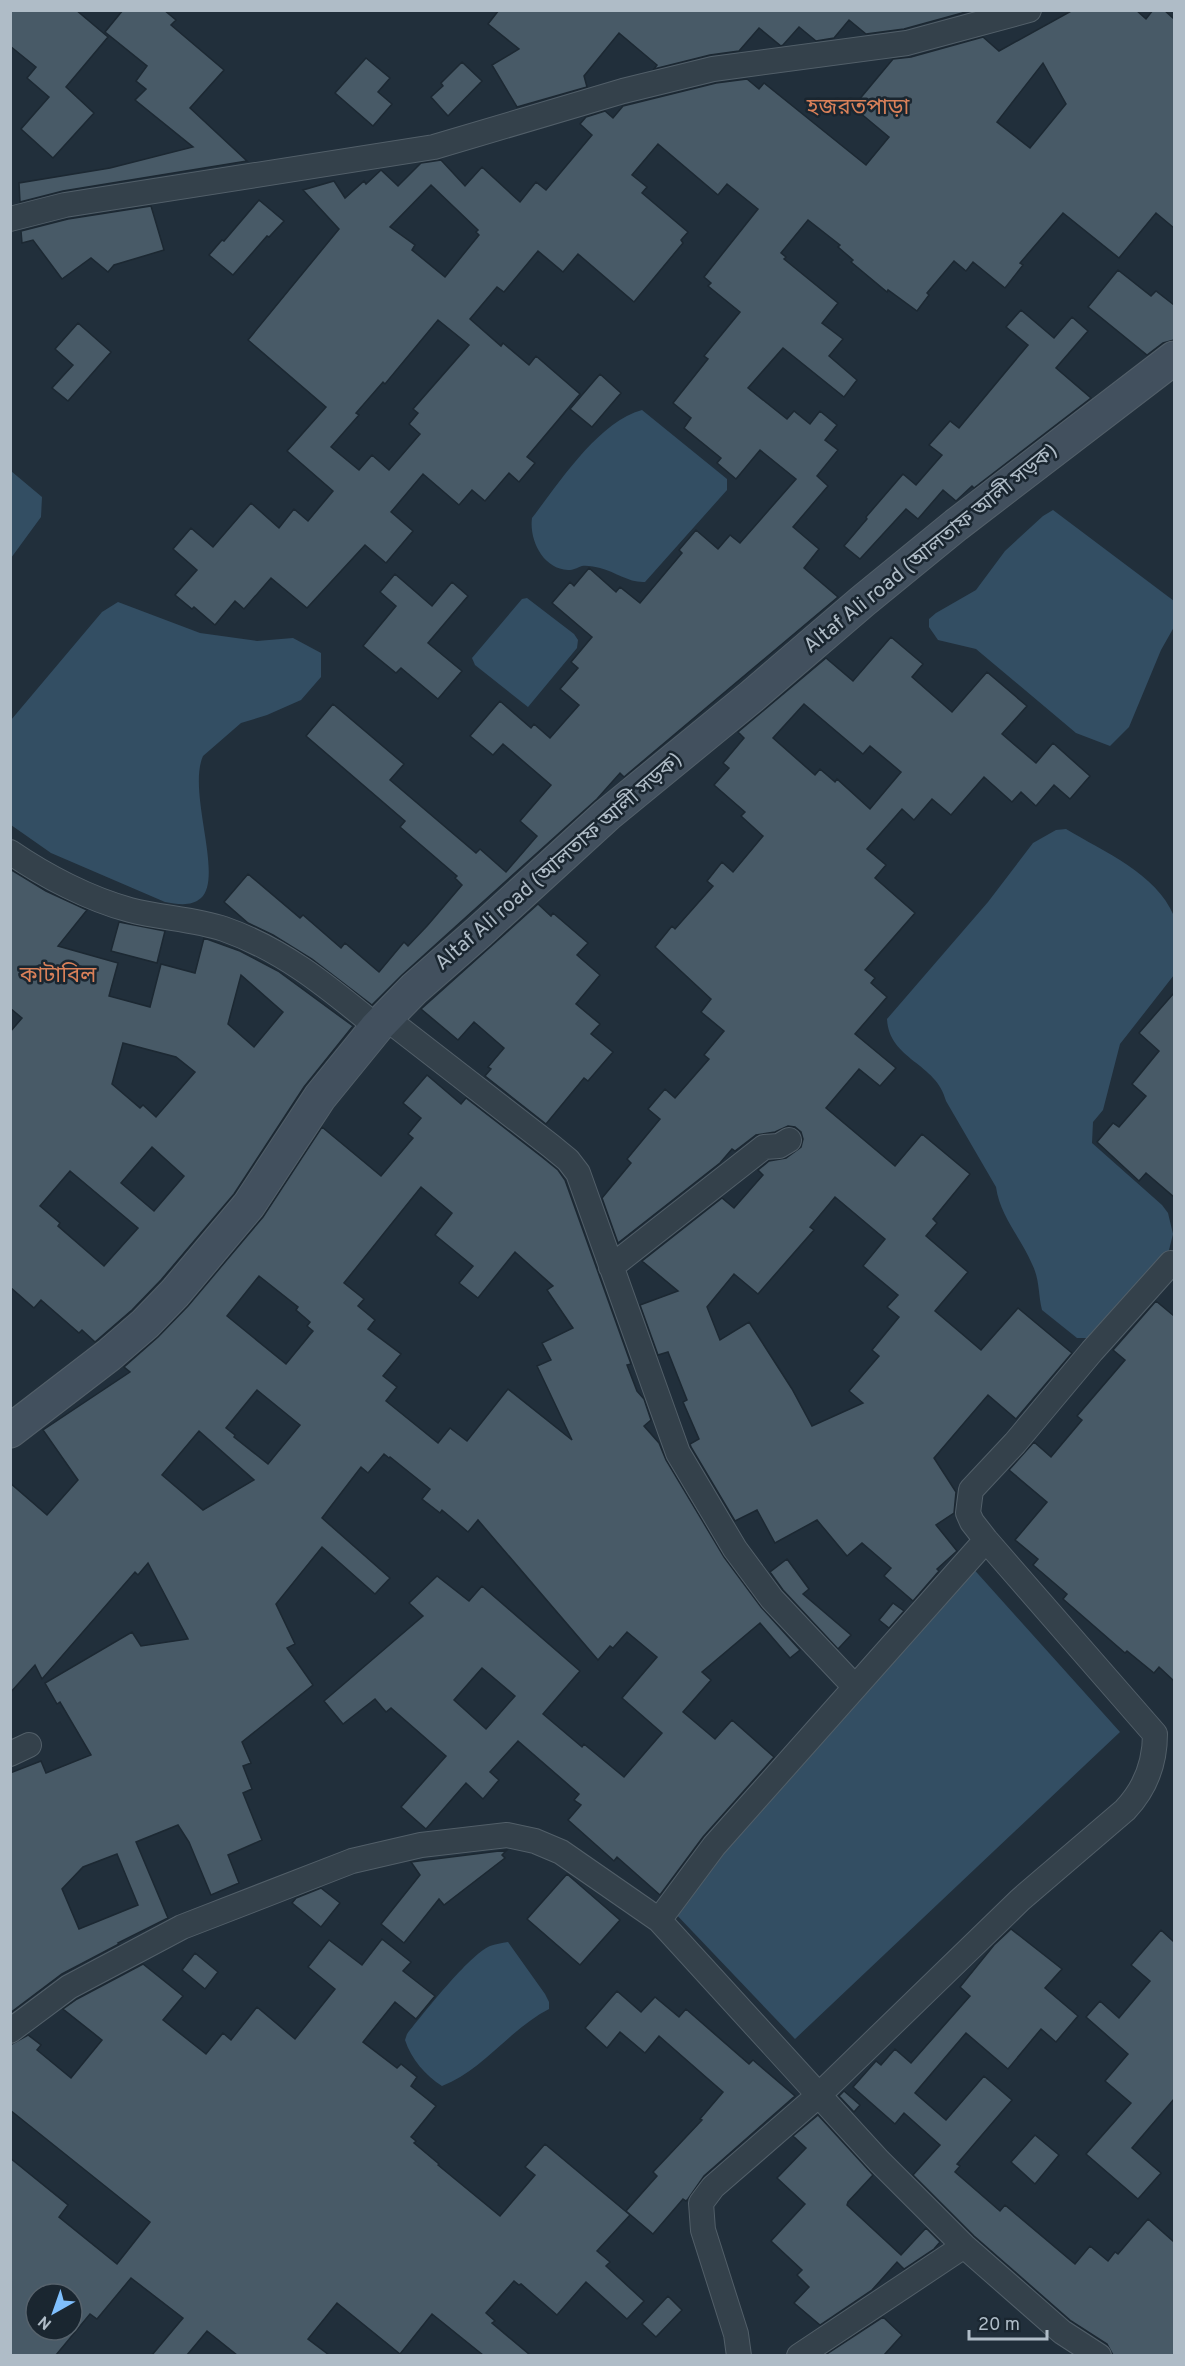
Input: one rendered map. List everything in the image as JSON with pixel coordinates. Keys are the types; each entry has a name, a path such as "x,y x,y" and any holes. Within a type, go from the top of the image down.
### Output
{"main road":[{"name":"Altaf Ali road (আলতাফ আলী সড়ক)","path":"10,1431 136,1332 175,1293 249,1205 320,1097 382,1023 414,989 624,800 752,697 863,601 956,525 1174,357"}],"street":[{"path":"10,219 65,205 434,147 623,91 713,69 907,43 1029,10"},
{"path":"10,852 100,900 129,910 222,928 267,946 382,1023 568,1160 578,1173 678,1453 735,1549 772,1599 855,1687"},
{"path":"611,1267 764,1147 779,1146 789,1140"},
{"path":"739,2355 736,2334 703,2230 701,2203 713,2187 820,2094 1020,1900 1125,1810 1137,1796 1151,1767 1155,1750 1155,1734 987,1540 972,1522 968,1513 972,1490 1171,1263"},
{"path":"659,1920 714,1846 987,1540"},
{"path":"10,2031 69,1987 182,1927 352,1861 421,1845 507,1835 535,1841 561,1852 659,1920 879,2161 964,2246 1062,2332 1099,2355"},
{"path":"799,2355 964,2246"}],"water":[{"path":"642,410 727,479 727,490 645,582 633,581 593,567 582,566 568,570 551,565 535,544 532,518 595,440 610,427"},
{"path":"11,471 42,497 41,517 11,558"},
{"path":"1053,510 1174,601 1174,627 1161,650 1129,727 1110,746 1076,733 976,649 938,640 929,627 929,619 976,590 1005,551 1043,516"},
{"path":"527,598 574,634 578,640 577,648 528,707 475,665 472,658 522,599"},
{"path":"118,602 200,633 257,641 293,638 321,653 321,677 301,700 267,715 241,723 203,756 199,772 199,790 209,872 207,887 201,898 193,903 165,902 51,853 11,825 11,720 102,612"},
{"path":"1066,829 1112,855 1142,876 1166,901 1174,916 1174,975 1120,1044 1103,1110 1093,1122 1092,1143 1162,1205 1168,1213 1173,1234 1168,1254 1088,1338 1077,1338 1042,1310 1035,1270 1006,1217 996,1187 946,1101 941,1088 896,1044 890,1033 887,1019 988,902 1033,843 1056,830"},
{"path":"970,1565 1120,1732 795,2039 672,1910"},
{"path":"508,1942 545,1994 549,2002 549,2009 522,2027 471,2070 442,2086 430,2077 415,2060 405,2040 407,2034 470,1961 490,1946"}],"building":[{"path":"10,10 76,10 108,37 66,87 94,113 53,158 21,129 49,97 27,78 36,67 10,46"},
{"path":"123,10 164,10 176,20 171,25 224,70 190,108 247,161 63,191 20,202 19,183 110,168 193,147 135,100 146,89 136,81 147,66 105,32"},
{"path":"499,10 973,10 904,29 866,34 849,20 834,38 816,41 799,27 781,46 759,28 739,51 710,55 654,69 657,65 619,33 584,76 587,87 517,107 492,65 519,49 488,24"},
{"path":"1073,10 1136,10 1146,19 1153,10 1164,10 1174,19 1174,228 1156,213 1119,258 1063,213 1020,263 1023,265 1005,288 973,262 966,271 954,261 927,293 929,295 917,311 888,290 887,292 851,262 853,260 838,247 840,245 808,220 781,253 786,257 784,259 838,303 822,323 843,339 829,356 857,380 844,397 783,348 748,388 787,419 794,411 810,424 820,411 837,425 825,440 838,450 817,476 828,486 793,527 819,549 804,568 838,597 624,777 620,773 597,799 402,975 372,1005 312,959 248,923 224,902 248,874 300,918 303,915 341,948 345,943 379,972 404,942 408,946 462,885 455,878 457,876 400,827 405,821 306,736 333,704 404,764 390,780 476,853 480,849 506,872 537,836 520,821 551,785 503,744 493,755 470,736 500,701 531,728 534,724 550,738 579,705 560,689 578,668 571,662 592,637 552,603 570,582 574,586 589,568 616,592 620,587 640,603 682,553 679,550 696,530 718,549 730,535 740,543 796,479 760,450 736,479 717,463 721,458 684,428 691,418 673,403 708,359 704,356 740,312 708,286 711,283 704,277 758,209 727,184 718,195 658,144 632,175 647,187 642,193 688,232 681,240 683,243 634,302 578,254 563,272 538,251 504,292 497,287 470,319 501,346 503,343 529,365 536,356 580,394 527,457 535,463 519,482 509,473 485,501 472,490 459,505 423,474 391,512 413,531 386,563 365,545 307,608 271,578 244,609 235,601 215,625 175,595 197,570 173,549 191,528 213,547 251,503 279,528 294,509 308,521 333,491 287,451 326,407 248,340 339,229 303,190 334,181 345,198 364,181 366,184 381,170 398,186 421,163 441,160 465,186 482,167 520,202 536,182 546,190 592,135 580,124 586,117 605,111 613,118 623,106 716,83 747,79 759,89 764,83 866,165 889,137 853,107 893,59 911,57 983,37 999,51","holes":["1043,63 1066,104 1030,148 997,122","431,185 478,230 476,232 479,235 445,277 412,250 415,245 390,227","438,320 469,345 413,409 418,413 409,424 420,434 389,470 372,455 359,470 331,447 359,415 356,413 383,382 385,384"]},
{"path":"366,58 390,78 378,92 392,104 373,126 335,93"},
{"path":"462,62 482,81 448,116 431,97"},
{"path":"259,200 284,221 269,237 267,236 233,275 209,255"},
{"path":"151,206 164,250 114,265 108,272 91,258 62,279 33,240 22,243 21,231 68,219"},
{"path":"1118,270 1151,296 1156,291 1174,305 1174,340 1163,343 1147,355 1088,307"},
{"path":"1021,310 1054,338 1072,317 1088,331 1056,368 1091,398 974,488 972,486 956,501 943,490 918,519 906,509 860,559 844,546 867,519 866,517 903,474 916,485 942,455 929,445 950,421 959,428 1028,345 1006,327"},
{"path":"78,323 111,352 68,401 52,388 73,365 55,349"},
{"path":"600,374 621,393 592,427 570,409"},
{"path":"395,574 432,606 452,582 468,596 428,643 462,671 438,699 401,668 396,673 363,646 396,606 380,592"},
{"path":"891,637 923,664 912,677 952,712 987,672 1027,706 1002,734 1036,763 1053,743 1090,776 1070,799 1054,785 1036,806 1021,792 1012,802 984,777 951,815 932,799 914,820 902,809 867,849 886,865 875,878 915,913 865,970 875,978 871,983 887,997 855,1034 896,1068 880,1086 859,1069 826,1108 895,1166 922,1134 970,1174 933,1219 937,1223 926,1236 968,1272 935,1311 981,1350 1018,1308 1072,1353 1016,1419 988,1395 934,1458 956,1492 954,1513 936,1525 957,1551 937,1569 939,1571 913,1601 884,1576 891,1568 862,1543 847,1556 817,1520 775,1543 757,1510 735,1521 691,1447 690,1444 699,1439 683,1402 687,1400 668,1352 658,1355 640,1305 678,1291 642,1261 722,1198 734,1208 763,1175 758,1170 769,1161 786,1158 801,1147 803,1139 801,1132 795,1127 788,1126 775,1132 756,1135 735,1151 732,1149 720,1163 618,1243 602,1198 631,1163 627,1159 660,1119 648,1109 665,1089 675,1098 709,1059 704,1055 724,1031 701,1012 711,999 655,947 672,926 675,929 713,886 707,881 722,862 733,872 763,836 741,816 745,812 714,785 729,768 723,763 744,738 738,732 826,658 853,681","holes":["804,704 863,754 870,746 901,772 870,809 837,779 835,782 820,769 815,775 773,738","835,1197 885,1239 863,1266 898,1295 887,1307 899,1317 872,1350 879,1356 849,1391 863,1403 812,1426 792,1389 749,1322 720,1340 707,1307 734,1274 758,1294 814,1230 810,1227"]},
{"path":"10,869 46,891 87,910 58,946 118,963 109,996 150,1007 161,964 195,973 204,938 240,951 278,971 353,1026 304,1087 234,1194 161,1280 132,1310 95,1342 82,1330 79,1333 41,1300 34,1308 10,1287 10,1032 22,1018 10,1008","holes":["241,975 283,1012 254,1047 228,1024","123,1043 176,1057 195,1072 156,1117 143,1105 140,1108 112,1084","152,1147 184,1176 154,1211 121,1183","70,1171 138,1228 104,1266 58,1226 60,1223 40,1206"]},
{"path":"538,904 551,916 553,913 588,943 577,955 600,975 576,1004 600,1024 591,1034 613,1052 588,1081 584,1078 546,1124 485,1076 491,1069 488,1067 504,1048 474,1022 458,1040 421,1009"},
{"path":"119,922 165,931 157,963 111,951"},
{"path":"1174,993 1174,1197 1146,1173 1139,1181 1097,1142 1113,1123 1119,1127 1146,1096 1132,1084 1159,1051 1139,1033"},
{"path":"427,1075 461,1104 466,1098 558,1170 565,1180 631,1364 627,1365 637,1391 644,1399 651,1420 644,1426 659,1443 666,1460 724,1557 761,1607 800,1650 790,1658 760,1623 702,1672 711,1680 683,1712 715,1739 732,1720 774,1757 703,1837 660,1895 617,1857 614,1861 568,1820 581,1805 574,1800 579,1794 518,1741 490,1772 499,1780 483,1799 466,1783 426,1829 401,1807 446,1756 391,1708 386,1712 375,1699 343,1724 324,1701 423,1616 409,1603 437,1576 469,1601 482,1586 580,1671 543,1714 582,1747 584,1744 624,1777 662,1733 622,1698 657,1657 627,1632 598,1660 478,1520 468,1532 442,1510 440,1513 422,1499 430,1489 384,1454 368,1473 361,1467 322,1518 390,1578 375,1594 322,1547 276,1604 295,1644 287,1648 313,1685 242,1742 251,1763 243,1766 252,1789 243,1793 262,1840 228,1855 239,1883 211,1895 189,1842 178,1825 136,1842 168,1918 62,1974 10,2013 10,1773 41,1761 46,1773 91,1755 60,1702 57,1704 45,1683 132,1632 141,1646 188,1639 148,1563 138,1575 135,1572 42,1679 35,1665 10,1693 10,1483 47,1515 78,1480 43,1430 130,1372 124,1367 188,1306 263,1217 322,1127 381,1176 413,1138 408,1134 421,1118 403,1103","holes":["421,1187 452,1213 435,1235 473,1266 459,1283 478,1298 515,1252 553,1286 547,1290 573,1328 542,1343 551,1360 537,1366 572,1440 508,1389 467,1441 450,1428 438,1443 386,1401 397,1387 383,1376 401,1354 368,1329 375,1320 358,1306 364,1299 344,1283","259,1276 298,1307 296,1310 310,1322 307,1326 313,1331 286,1364 227,1316","257,1390 300,1425 268,1464 234,1437 235,1435 226,1428","199,1431 254,1480 203,1510 162,1475","482,1668 515,1696 486,1729 454,1700","117,1854 138,1905 79,1929 62,1889 83,1867"]},
{"path":"1156,1301 1174,1316 1174,1681 1159,1667 1154,1673 1127,1651 1125,1653 1063,1599 1067,1594 1033,1565 1038,1559 1015,1540 1047,1502 1009,1470 1034,1442 1051,1457 1082,1420 1077,1416 1125,1360 1113,1350"},
{"path":"787,1559 809,1589 803,1594 851,1635 838,1649 783,1590 770,1572"},
{"path":"893,1603 904,1611 889,1628 879,1620"},
{"path":"507,1850 502,1855 505,1858 444,1905 439,1899 404,1943 381,1924 420,1875 411,1862"},
{"path":"567,1874 620,1920 580,1965 527,1919"},
{"path":"321,1888 340,1903 321,1927 292,1903 296,1898"},
{"path":"1011,1929 1062,1969 1045,1988 1078,2016 1056,2042 1041,2029 1008,2069 966,2033 915,2093 946,2120 984,2076 1012,2100 957,2164 960,2166 955,2172 1000,2211 1005,2205 1075,2264 1090,2246 1108,2261 1115,2252 1118,2254 1148,2219 1174,2242 1174,2355 1113,2355 1107,2344 1071,2321 974,2236 913,2175 940,2145 904,2113 895,2124 853,2087 876,2061 881,2065 895,2049 911,2063 970,1996 960,1987 994,1945"},
{"path":"1161,1930 1174,1942 1174,2099 1132,2148 1161,2173 1138,2199 1086,2154 1131,2103 1105,2081 1128,2054 1086,2017 1100,2001 1119,2018 1150,1981 1131,1965"},
{"path":"382,1939 411,1962 403,1971 435,1996 416,2019 395,2002 363,2042 397,2068 401,2064 417,2077 411,2086 436,2106 411,2137 416,2141 414,2143 500,2216 535,2175 525,2167 545,2144 630,2215 597,2251 610,2262 606,2266 644,2301 627,2319 586,2282 557,2315 521,2284 514,2281 486,2313 495,2321 492,2323 530,2355 483,2355 432,2314 400,2354 337,2303 308,2339 329,2355 237,2355 207,2331 187,2355 152,2355 183,2318 131,2278 97,2319 90,2314 84,2321 84,2282 24,2282 24,2342 67,2342 56,2355 10,2355 10,2158 68,2205 59,2217 117,2264 150,2222 10,2110 10,2045 28,2035 41,2045 37,2050 71,2078 102,2040 63,2009 77,1999 143,1964 183,1996 163,2020 206,2054 223,2033 231,2040 257,2007 295,2039 335,1989 308,1967 329,1940 362,1965"},
{"path":"195,1953 218,1972 205,1989 182,1970"},
{"path":"617,1991 641,2012 655,1997 679,2017 686,2009 749,2064 753,2060 795,2096 704,2176 688,2199 686,2201 683,2199 653,2234 626,2211 657,2176 653,2172 702,2120 700,2119 723,2092 659,2036 645,2053 620,2032 607,2048 585,2028"},
{"path":"844,2091 860,2105 854,2112 839,2096"},
{"path":"818,2115 873,2175 847,2205 901,2255 926,2228 940,2242 934,2249 904,2269 897,2262 872,2290 820,2325 794,2303 809,2287 797,2275 802,2270 771,2241 805,2204 777,2178 806,2148 793,2136"},
{"path":"1035,2135 1059,2155 1035,2184 1011,2162"},
{"path":"668,2296 682,2310 656,2337 642,2324"},
{"path":"883,2317 902,2335 884,2355 825,2355"}],"district":[{"name":"হজরতপাড়া","path":"858,108"},
{"name":"কাটাবিল","path":"58,976"}]}
